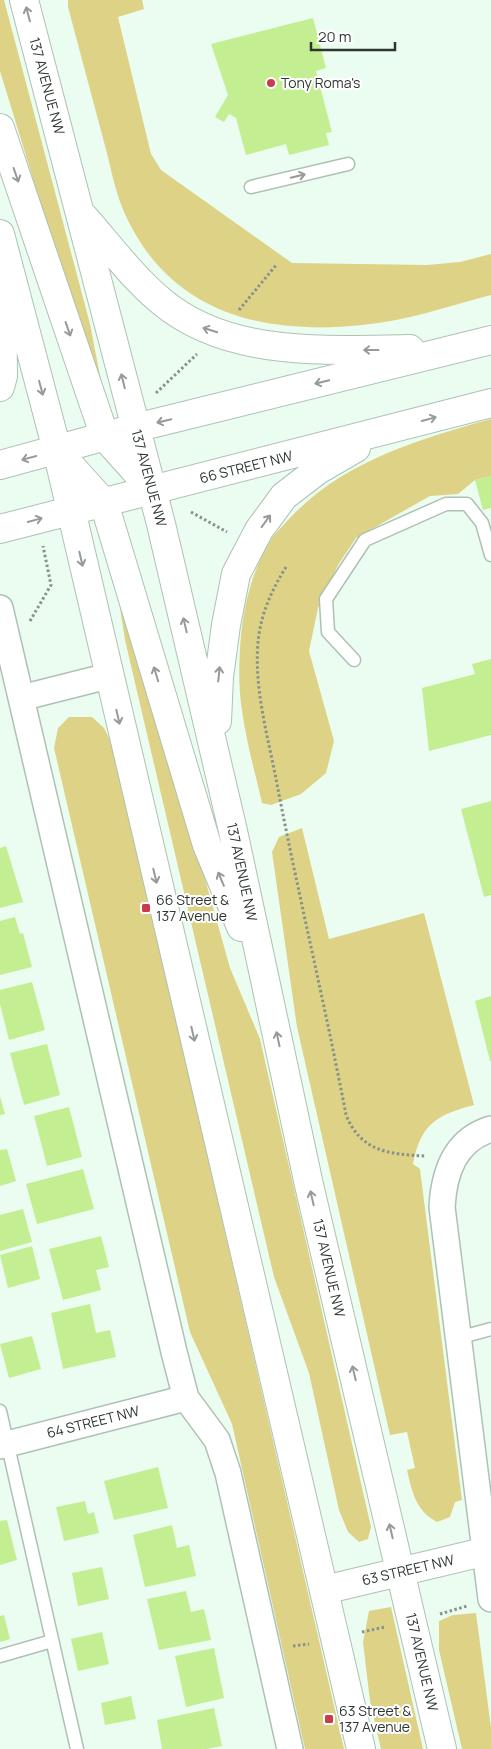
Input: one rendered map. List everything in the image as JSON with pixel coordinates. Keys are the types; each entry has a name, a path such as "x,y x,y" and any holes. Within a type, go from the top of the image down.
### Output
{"main road":[{"name":"137 AVENUE NW","path":"24,0 135,428 153,490 216,758 309,1184 442,1749"},
{"path":"0,128 105,437 153,490"},
{"path":"80,213 161,301 205,329 259,343 320,350 454,349"},
{"path":"0,387 3,376 1,237"},
{"path":"1,237 57,450 108,676 360,1749"},
{"path":"0,465 135,428 491,340"},
{"name":"66 STREET NW","path":"0,530 491,403"},
{"path":"216,758 219,677 226,625 236,574 259,530 284,496 318,470 382,432"},
{"path":"57,450 104,503 207,845 267,988"},
{"name":"63 STREET NW","path":"324,1590 488,1551"}],"street":[{"path":"0,608 5,639 21,698 186,1398 218,1440 228,1473 290,1749"},
{"path":"21,698 108,676"},
{"path":"481,1602 488,1551 458,1338 442,1207 443,1190 453,1157 464,1142 491,1129"},
{"name":"64 STREET NW","path":"4,1445 186,1398"}],"lane":[{"path":"251,187 348,164"},
{"path":"354,660 328,632 326,599 364,540 446,504 467,504 482,522 491,555"},
{"path":"458,1338 491,1329"},
{"path":"0,1411 4,1445 77,1749"},
{"path":"0,1656 52,1642"}],"path":[{"path":"237,312 277,264"},
{"path":"158,402 156,393 203,349"},
{"path":"191,512 230,534"},
{"path":"5,639 51,585 46,563"},
{"path":"286,567 271,591 259,634 258,660 261,698 291,858 346,1115 357,1136 377,1149 409,1154 453,1157"},
{"path":"268,1649 318,1643 481,1602"}],"shaded area":[{"path":"0,0 4,0 90,324 103,391 98,391 0,71"},
{"path":"68,0 142,0 144,9 118,17 151,154 161,170 292,263 427,265 460,262 491,254 491,295 395,320 362,325 324,327 287,326 252,320 219,309 190,293 163,271 140,242 122,207 68,7"},
{"path":"491,419 491,476 475,480 458,494 430,496 356,538 338,565 318,608 309,651 334,741 326,773 301,794 271,805 262,803 244,722 239,663 245,609 255,573 265,549 276,533 311,498 357,467 409,444"},
{"path":"111,551 141,650 230,968 260,1039 371,1527 368,1539 359,1542 348,1532 339,1510 309,1373 274,1277 125,640"},
{"path":"69,717 92,717 104,728 113,746 344,1749 305,1749 232,1424 190,1332 54,748 58,728"},
{"path":"302,828 329,939 424,913 474,1105 450,1113 433,1123 421,1139 413,1164 420,1169 462,1500 455,1502 450,1517 437,1522 424,1512 413,1493 407,1470 415,1468 407,1432 390,1435 297,1027 272,852 279,837"},
{"path":"391,1607 423,1749 381,1749 370,1701 363,1642 369,1611"},
{"path":"476,1613 491,1728 491,1749 462,1749 439,1650 439,1621 453,1615"}],"building":[{"name":"Tony Roma's","path":"313,18 326,68 316,71 332,132 326,133 329,145 289,155 286,144 246,155 236,118 229,114 224,122 215,117 228,95 211,44"},
{"path":"491,476 491,508 483,510 475,480"},
{"path":"491,659 491,735 429,751 422,688 475,674 472,664"},
{"path":"491,801 491,895 484,897 461,809"},
{"path":"6,846 23,902 0,908 0,848"},
{"path":"15,917 20,934 23,933 32,967 0,975 0,921"},
{"path":"32,982 45,1030 9,1040 0,1004 0,990"},
{"path":"491,996 491,1061 490,1061 475,1001"},
{"path":"47,1044 60,1095 24,1105 10,1053"},
{"path":"0,1096 5,1114 0,1115"},
{"path":"69,1107 82,1157 47,1166 34,1116"},
{"path":"7,1149 16,1181 0,1186 0,1150"},
{"path":"83,1169 94,1209 37,1224 26,1184"},
{"path":"23,1209 32,1242 0,1251 0,1215"},
{"path":"101,1236 109,1267 96,1270 101,1290 63,1300 49,1249"},
{"path":"32,1246 40,1279 8,1288 0,1255"},
{"path":"90,1304 96,1333 110,1330 116,1357 63,1369 51,1313"},
{"path":"32,1336 41,1369 9,1378 0,1344"},
{"path":"158,1467 168,1508 114,1520 104,1481"},
{"path":"85,1501 88,1514 94,1512 99,1533 64,1541 56,1507"},
{"path":"7,1520 17,1560 0,1565 0,1521"},
{"path":"172,1525 177,1548 189,1545 196,1576 145,1587 133,1535"},
{"path":"102,1567 109,1599 78,1606 72,1573"},
{"path":"186,1591 191,1612 204,1609 211,1640 159,1650 147,1599"},
{"path":"4,1615 10,1639 0,1642 0,1616"},
{"path":"102,1632 109,1664 78,1671 71,1639"},
{"path":"214,1648 224,1698 186,1707 175,1656"},
{"path":"131,1696 136,1719 105,1725 101,1703"},
{"path":"214,1708 222,1746 206,1749 162,1749 157,1720"}],"place":[{"name":"Tony Roma's","path":"271,83"},
{"name":"66 Street & 137 Avenue","path":"146,908"},
{"name":"63 Street & 137 Avenue","path":"329,1719"}]}
